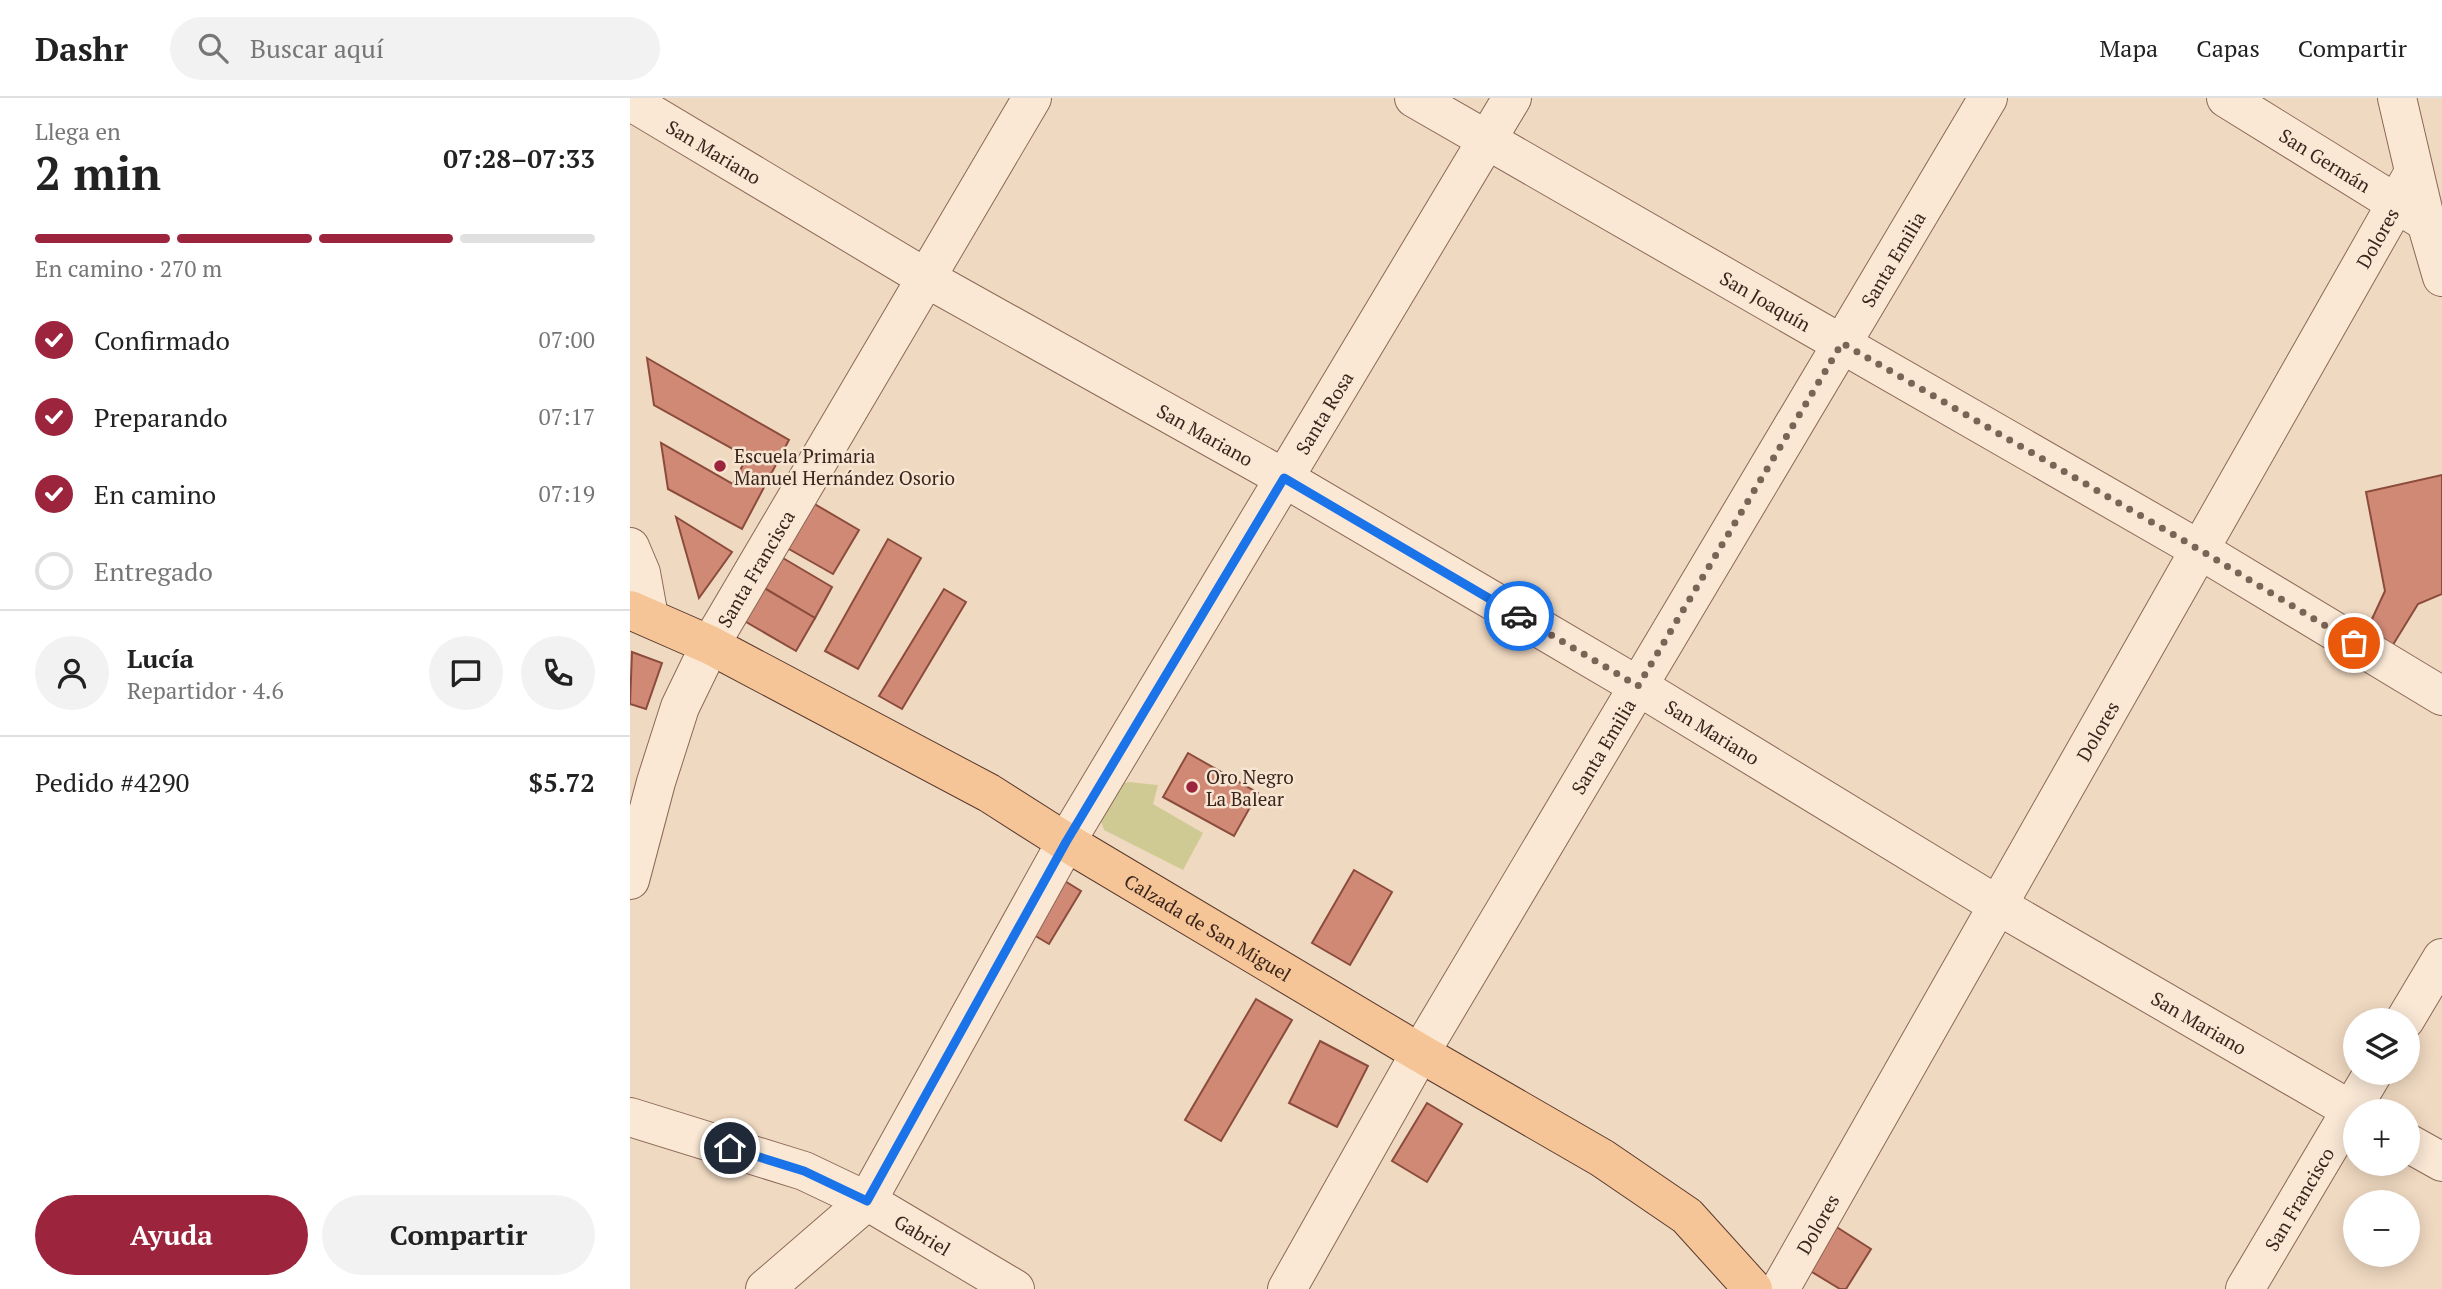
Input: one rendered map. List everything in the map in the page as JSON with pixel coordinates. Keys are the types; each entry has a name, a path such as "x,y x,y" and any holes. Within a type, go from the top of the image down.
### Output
{"main road":[{"name":"Calzada de San Miguel","path":"639,614 710,645 989,793 1066,842 1420,1053 1602,1158 1687,1216 1753,1289"}],"street":[{"name":"Santa Francisca","path":"630,880 656,782 680,707 710,645 1032,98"},
{"name":"San Joaquín","path":"1415,98 2200,550 2442,696"},
{"name":"Santa Rosa","path":"867,1201 1066,842 1512,98"},
{"name":"Santa Emilia","path":"1287,1289 1420,1053 1988,98"},
{"name":"San Germán","path":"2226,98 2412,199"},
{"path":"2397,98 2412,199 2442,277"},
{"name":"San Mariano","path":"630,102 926,278 1284,478 1638,686 1999,906 2343,1106"},
{"name":"Dolores","path":"1780,1289 2200,550 2412,199"},
{"path":"630,520 636,560 639,614"},
{"path":"2412,1008 2442,958"},
{"name":"Gabriel","path":"630,1117 804,1171 867,1201 1015,1289"},
{"name":"San Francisco","path":"2245,1289 2343,1128"},
{"path":"2420,1150 2442,1162"},
{"path":"765,1289 867,1201"}],"shaded area":[{"path":"1128,782 1158,785 1153,804 1203,833 1183,870 1104,830 1099,815 1109,789"}],"building":[{"name":"Escuela Primaria Manuel Hernández Osorio","path":"647,358 789,440 742,529 668,489 661,443 733,484 747,457 654,405"},
{"path":"2442,475 2442,594 2418,604 2391,648 2365,634 2385,591 2366,492"},
{"path":"806,499 859,530 833,574 780,544"},
{"path":"676,517 732,552 699,598"},
{"path":"888,539 921,558 858,669 825,651"},
{"path":"771,551 832,587 815,618 754,582"},
{"path":"754,582 815,618 796,651 734,615"},
{"path":"944,589 966,602 902,709 879,696"},
{"path":"632,652 662,663 646,709 630,704"},
{"path":"1188,753 1258,793 1234,836 1163,797"},
{"path":"1354,870 1392,892 1350,965 1312,943"},
{"path":"1060,878 1081,891 1049,944 1027,931"},
{"path":"1256,999 1292,1020 1221,1141 1185,1120"},
{"path":"1320,1041 1368,1066 1337,1127 1289,1103"},
{"path":"1427,1103 1462,1124 1427,1182 1392,1161"},
{"path":"1835,1226 1871,1249 1846,1289 1840,1289 1807,1269"}],"way so far":[{"path":"1519,616 1638,686 1842,343 2200,550 2354,643"}],"place":[{"name":"Escuela Primaria Manuel Hernández Osorio","path":"720,466"},
{"name":"Oro Negro La Balear","path":"1192,787"}],"route":[{"path":"730,1148 804,1171 867,1201 1066,842 1284,478 1519,616"}]}
